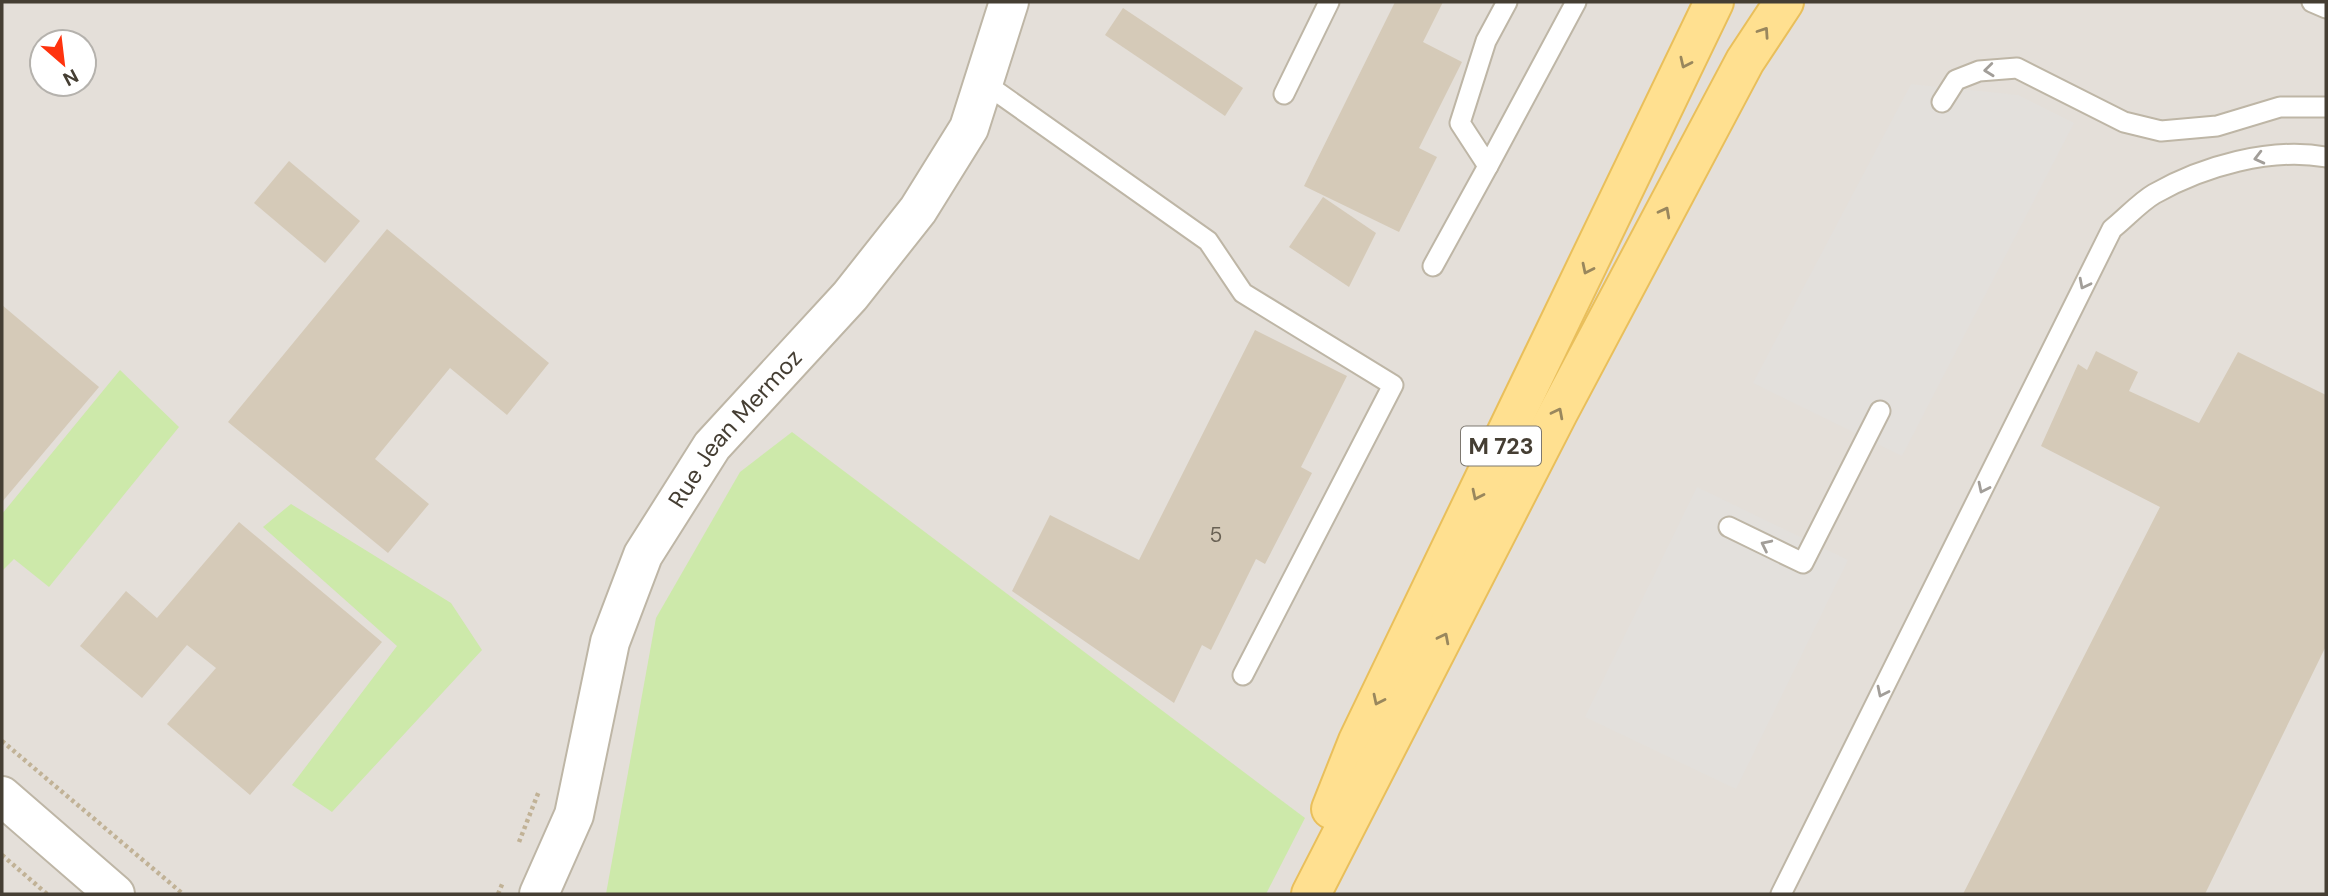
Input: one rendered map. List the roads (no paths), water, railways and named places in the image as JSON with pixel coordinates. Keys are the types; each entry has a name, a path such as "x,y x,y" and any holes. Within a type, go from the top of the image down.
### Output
{"main road":[{"name":"M 723","path":"1296,894 1358,741 1714,2"},
{"name":"M 723","path":"1311,894 1564,401 1745,61 1784,2"}],"street":[{"name":"Rue Jean Mermoz","path":"539,894 574,815 610,642 643,555 712,446 850,296 918,210 969,128 1009,2"},
{"path":"2,796 116,894"}],"lane":[{"path":"1284,94 1329,2"},
{"path":"1488,166 1460,123 1486,41 1507,2"},
{"path":"1433,266 1576,2"},
{"path":"2312,2 2326,8"},
{"path":"1942,102 1956,80 1979,71 2017,68 2124,122 2161,131 2217,126 2280,107 2326,107"},
{"path":"983,82 1208,241 1243,293 1393,384 1243,675"},
{"path":"1781,894 2112,229 2153,195 2206,172 2267,155 2302,152 2326,157"},
{"path":"1729,527 1803,563 1880,411"}]}
